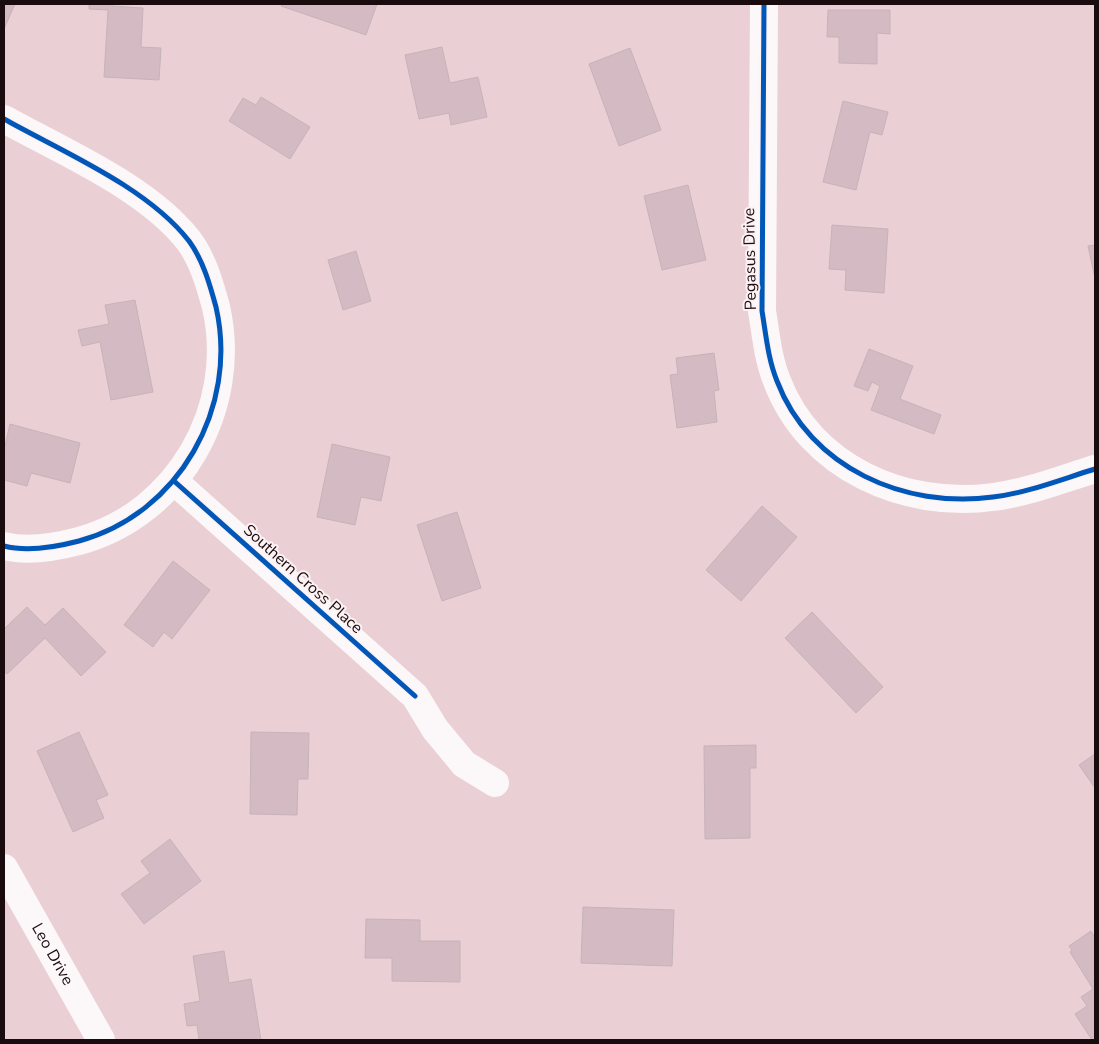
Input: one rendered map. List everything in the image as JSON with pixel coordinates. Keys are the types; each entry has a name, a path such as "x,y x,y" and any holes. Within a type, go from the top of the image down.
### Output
{"street":[{"name":"Pegasus Drive","path":"764,4 762,311 768,357 777,383 793,412 813,440 838,461 862,476 894,489 929,497 966,500 995,497 1095,469"},
{"path":"4,119 139,194 166,215 190,242 205,270 221,329 222,361 208,425 193,454 174,481 149,506 96,536 65,544 36,548 4,546"},
{"name":"Southern Cross Place","path":"174,481 415,696 435,729 464,764 495,783"},
{"name":"Leo Drive","path":"4,868 101,1040"}],"building":[{"path":"4,4 15,4 4,29"},
{"path":"89,4 112,4 112,6 143,8 141,47 161,48 159,80 104,77 108,10 89,9"},
{"path":"282,4 377,4 366,35 281,6"},
{"path":"828,10 890,10 890,34 877,33 877,64 839,63 839,37 827,37"},
{"path":"442,47 450,83 478,77 487,117 451,125 449,113 419,119 405,55"},
{"path":"630,48 661,130 619,146 589,64"},
{"path":"261,97 310,127 290,159 229,121 243,98 256,105"},
{"path":"843,101 888,112 882,135 870,132 856,190 823,182"},
{"path":"688,185 706,260 662,270 644,196"},
{"path":"832,225 888,229 884,293 845,290 846,270 829,269"},
{"path":"1095,245 1095,278 1088,246"},
{"path":"356,251 371,301 343,310 328,260"},
{"path":"135,300 153,392 111,400 100,342 82,346 78,330 109,324 105,305"},
{"path":"869,349 913,366 900,399 941,415 934,434 871,410 880,386 872,382 868,391 854,386"},
{"path":"714,353 719,390 714,391 717,422 677,428 670,375 678,374 676,358"},
{"path":"10,424 80,443 70,483 31,473 27,486 4,480 4,450"},
{"path":"332,444 390,457 381,501 361,497 355,525 317,517"},
{"path":"762,506 797,537 741,601 706,570"},
{"path":"457,512 481,588 442,601 417,525"},
{"path":"173,561 210,590 172,639 164,632 153,647 124,625"},
{"path":"27,607 45,625 63,608 106,652 81,676 45,638 7,674 4,671 4,629"},
{"path":"812,612 883,687 856,713 785,638"},
{"path":"79,732 108,795 96,800 104,818 73,832 37,751"},
{"path":"251,732 309,733 308,779 298,779 297,815 250,814"},
{"path":"756,745 756,768 750,768 750,838 705,839 704,746"},
{"path":"1095,754 1095,788 1079,765"},
{"path":"170,839 201,881 144,924 121,894 150,873 141,861"},
{"path":"583,907 674,910 672,966 581,963"},
{"path":"366,919 420,920 420,941 460,941 460,982 392,981 392,958 365,958"},
{"path":"1091,931 1095,938 1095,1040 1092,1040 1075,1014 1087,1006 1081,997 1093,989 1070,952 1072,950 1069,946"},
{"path":"224,951 229,983 251,979 261,1040 199,1040 197,1025 187,1026 184,1004 200,1001 193,956"}],"cycle path":[{"path":"764,4 762,311 771,364 792,411 812,438 837,459 864,476 895,489 927,496 960,499 1006,495 1032,489 1095,469"},
{"path":"4,119 128,187 171,222 194,248 209,281 216,307 221,345 218,382 209,418 194,451 172,481 146,507 115,527 79,541 41,548 22,549 4,546"},
{"path":"174,481 415,696"}]}
